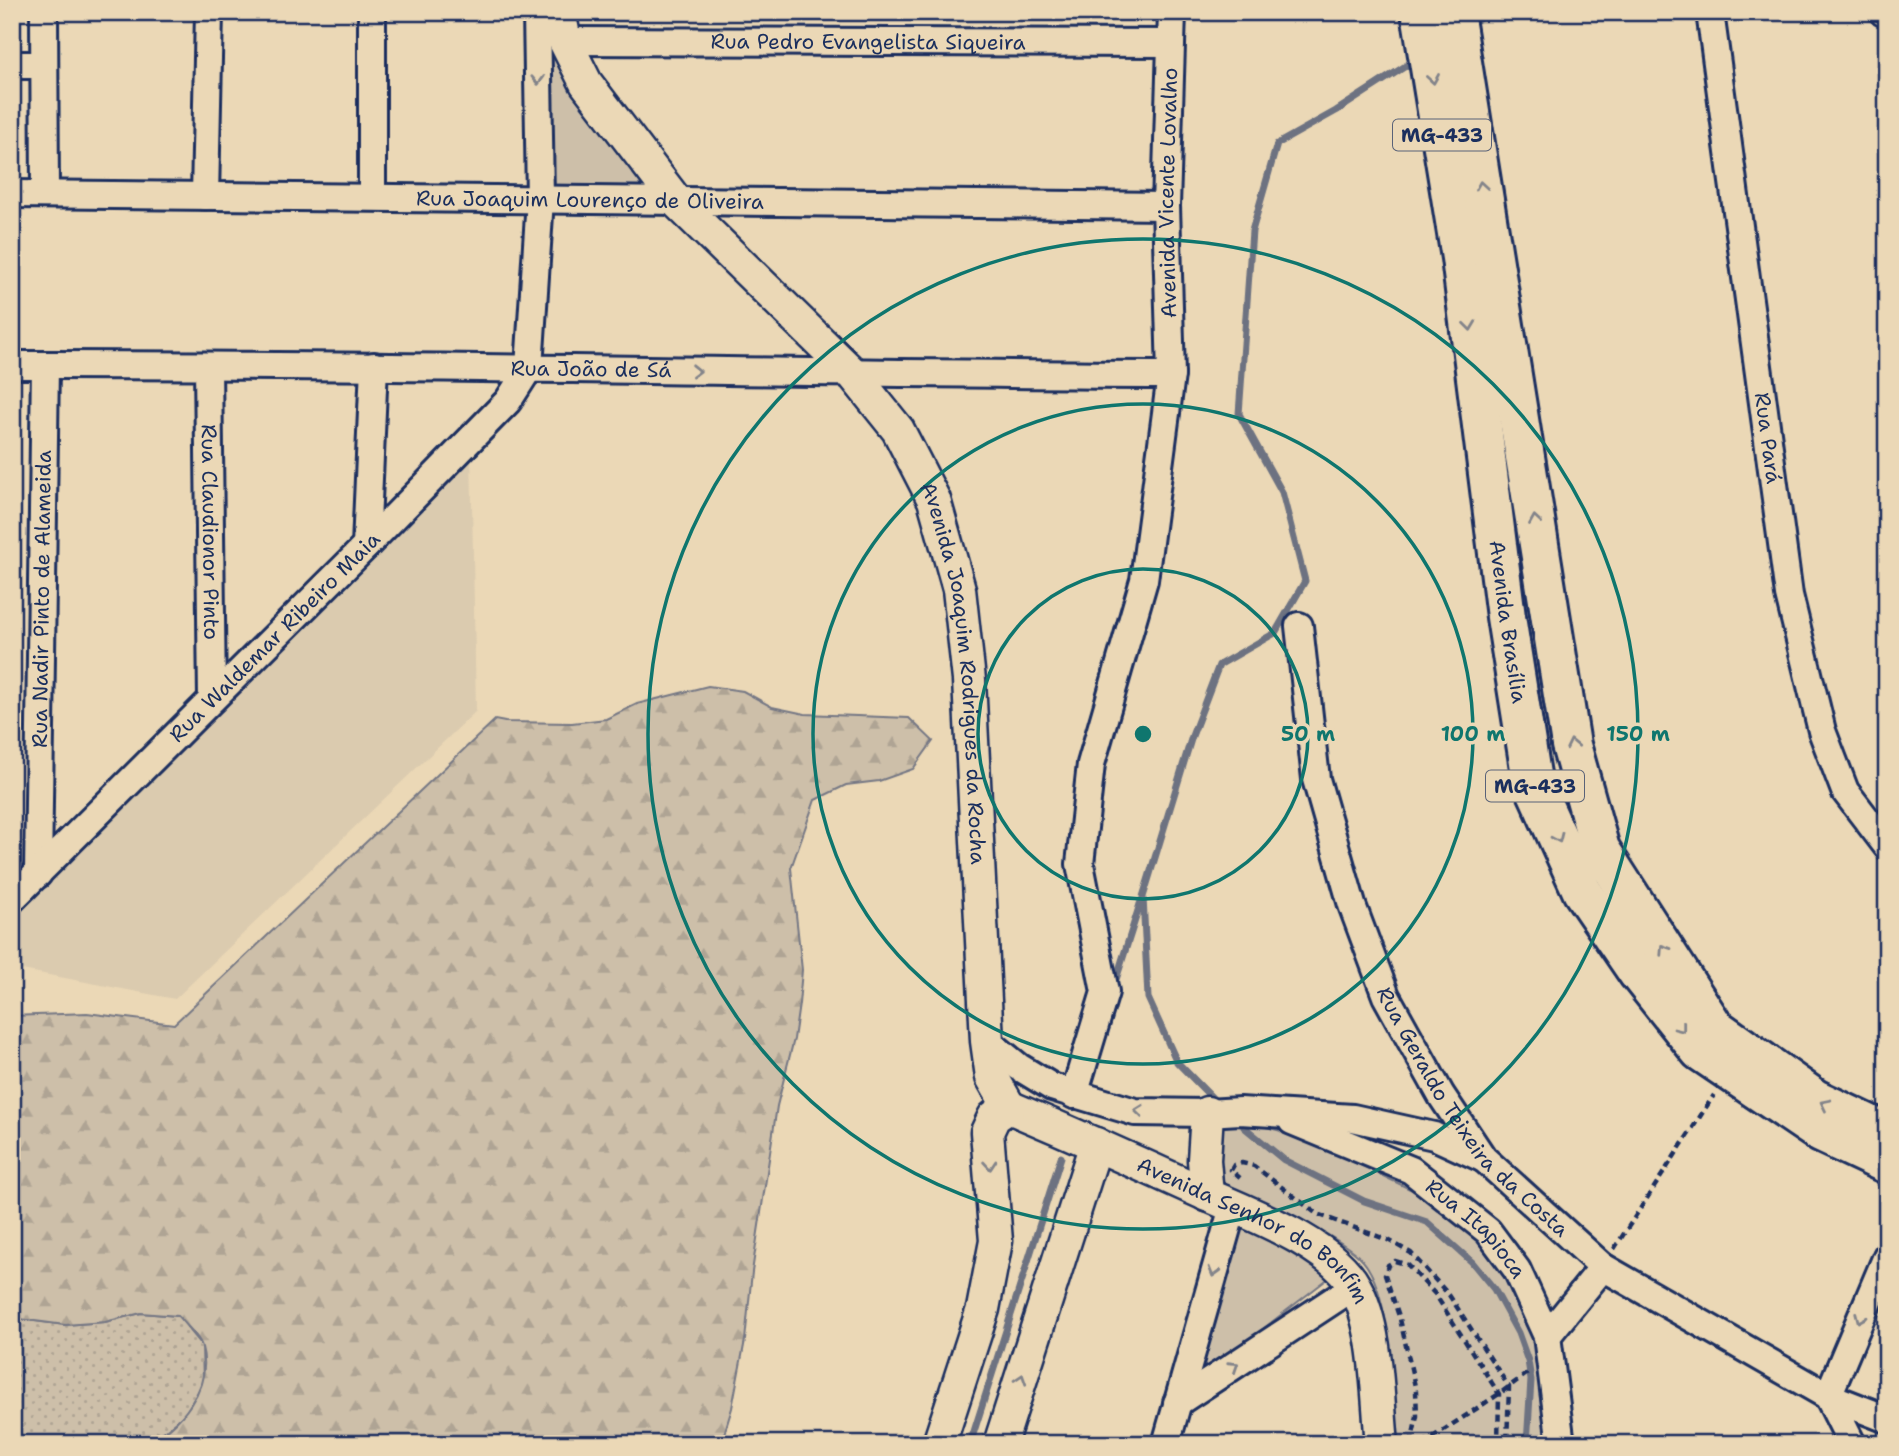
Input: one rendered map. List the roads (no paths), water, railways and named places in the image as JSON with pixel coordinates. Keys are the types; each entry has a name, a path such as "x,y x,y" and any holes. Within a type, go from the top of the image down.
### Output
{"main road":[{"name":"Avenida Brasília","path":"1421,12 1476,256 1571,745 1600,849 1714,1027 1815,1099 1887,1133"},
{"name":"Avenida Brasília","path":"1454,12 1506,617 1532,780 1582,891 1638,973 1700,1051 1821,1133 1887,1164"}],"street":[{"path":"44,12 45,194"},
{"path":"205,195 209,12"},
{"path":"372,12 372,197"},
{"path":"529,368 540,199 537,12"},
{"name":"Avenida Vicente Lovalho","path":"1063,1091 1105,992 1080,864 1091,764 1144,580 1171,375 1166,206 1172,12"},
{"name":"Rua Pará","path":"1710,12 1789,594 1822,731 1845,791 1887,846"},
{"name":"Rua Pedro Evangelista Siqueira","path":"562,27 1171,43"},
{"name":"Avenida Joaquim Rodrigues da Rocha","path":"562,27 586,83 677,201 853,374 898,430 934,500 959,589 969,680 986,1041 992,1077 1009,1107"},
{"path":"12,65 44,65"},
{"name":"Rua Joaquim Lourenço de Oliveira","path":"12,194 1166,206"},
{"name":"Rua João de Sá","path":"12,365 374,366 853,374 1171,375"},
{"name":"Rua Nadir Pinto de Alameida","path":"38,874 45,365"},
{"name":"Rua Claudionor Pinto","path":"208,366 212,699"},
{"path":"366,546 374,366"},
{"name":"Rua Waldemar Ribeiro Maia","path":"12,899 508,401 529,368"},
{"name":"Rua Geraldo Teixeira da Costa","path":"1299,626 1316,779 1352,905 1386,996 1441,1096 1483,1158 1602,1267 1828,1396 1887,1419"},
{"path":"986,1041 1019,1067 1063,1091 1135,1112 1240,1111 1353,1118 1434,1136 1483,1158"},
{"path":"939,1444 983,1309 996,1241 986,1132 994,1116 1009,1107 1063,1091"},
{"name":"Avenida Senhor do Bonfim","path":"1009,1107 1290,1233 1337,1264 1355,1286 1369,1323 1382,1444"},
{"path":"1166,1444 1220,1201 1204,1160 1207,1113"},
{"name":"Rua Itapioca","path":"1271,1113 1411,1170 1488,1231 1517,1270 1547,1336 1561,1444"},
{"path":"1000,1444 1096,1144"},
{"path":"1852,1444 1828,1396 1887,1256"},
{"path":"1547,1336 1602,1267"},
{"path":"1177,1403 1355,1286"}],"waterway":[{"path":"1469,25 1489,12"},
{"path":"1219,1105 1177,1062 1148,998 1143,897 1192,736 1219,665 1275,633 1305,581 1282,492 1239,414 1252,231 1277,144 1336,111 1418,58"},
{"path":"1113,989 1141,901"},
{"path":"1244,1127 1284,1160 1364,1201 1427,1222 1472,1262 1494,1289 1518,1333 1528,1361 1531,1380 1527,1444"},
{"path":"970,1444 1061,1157"}]}
